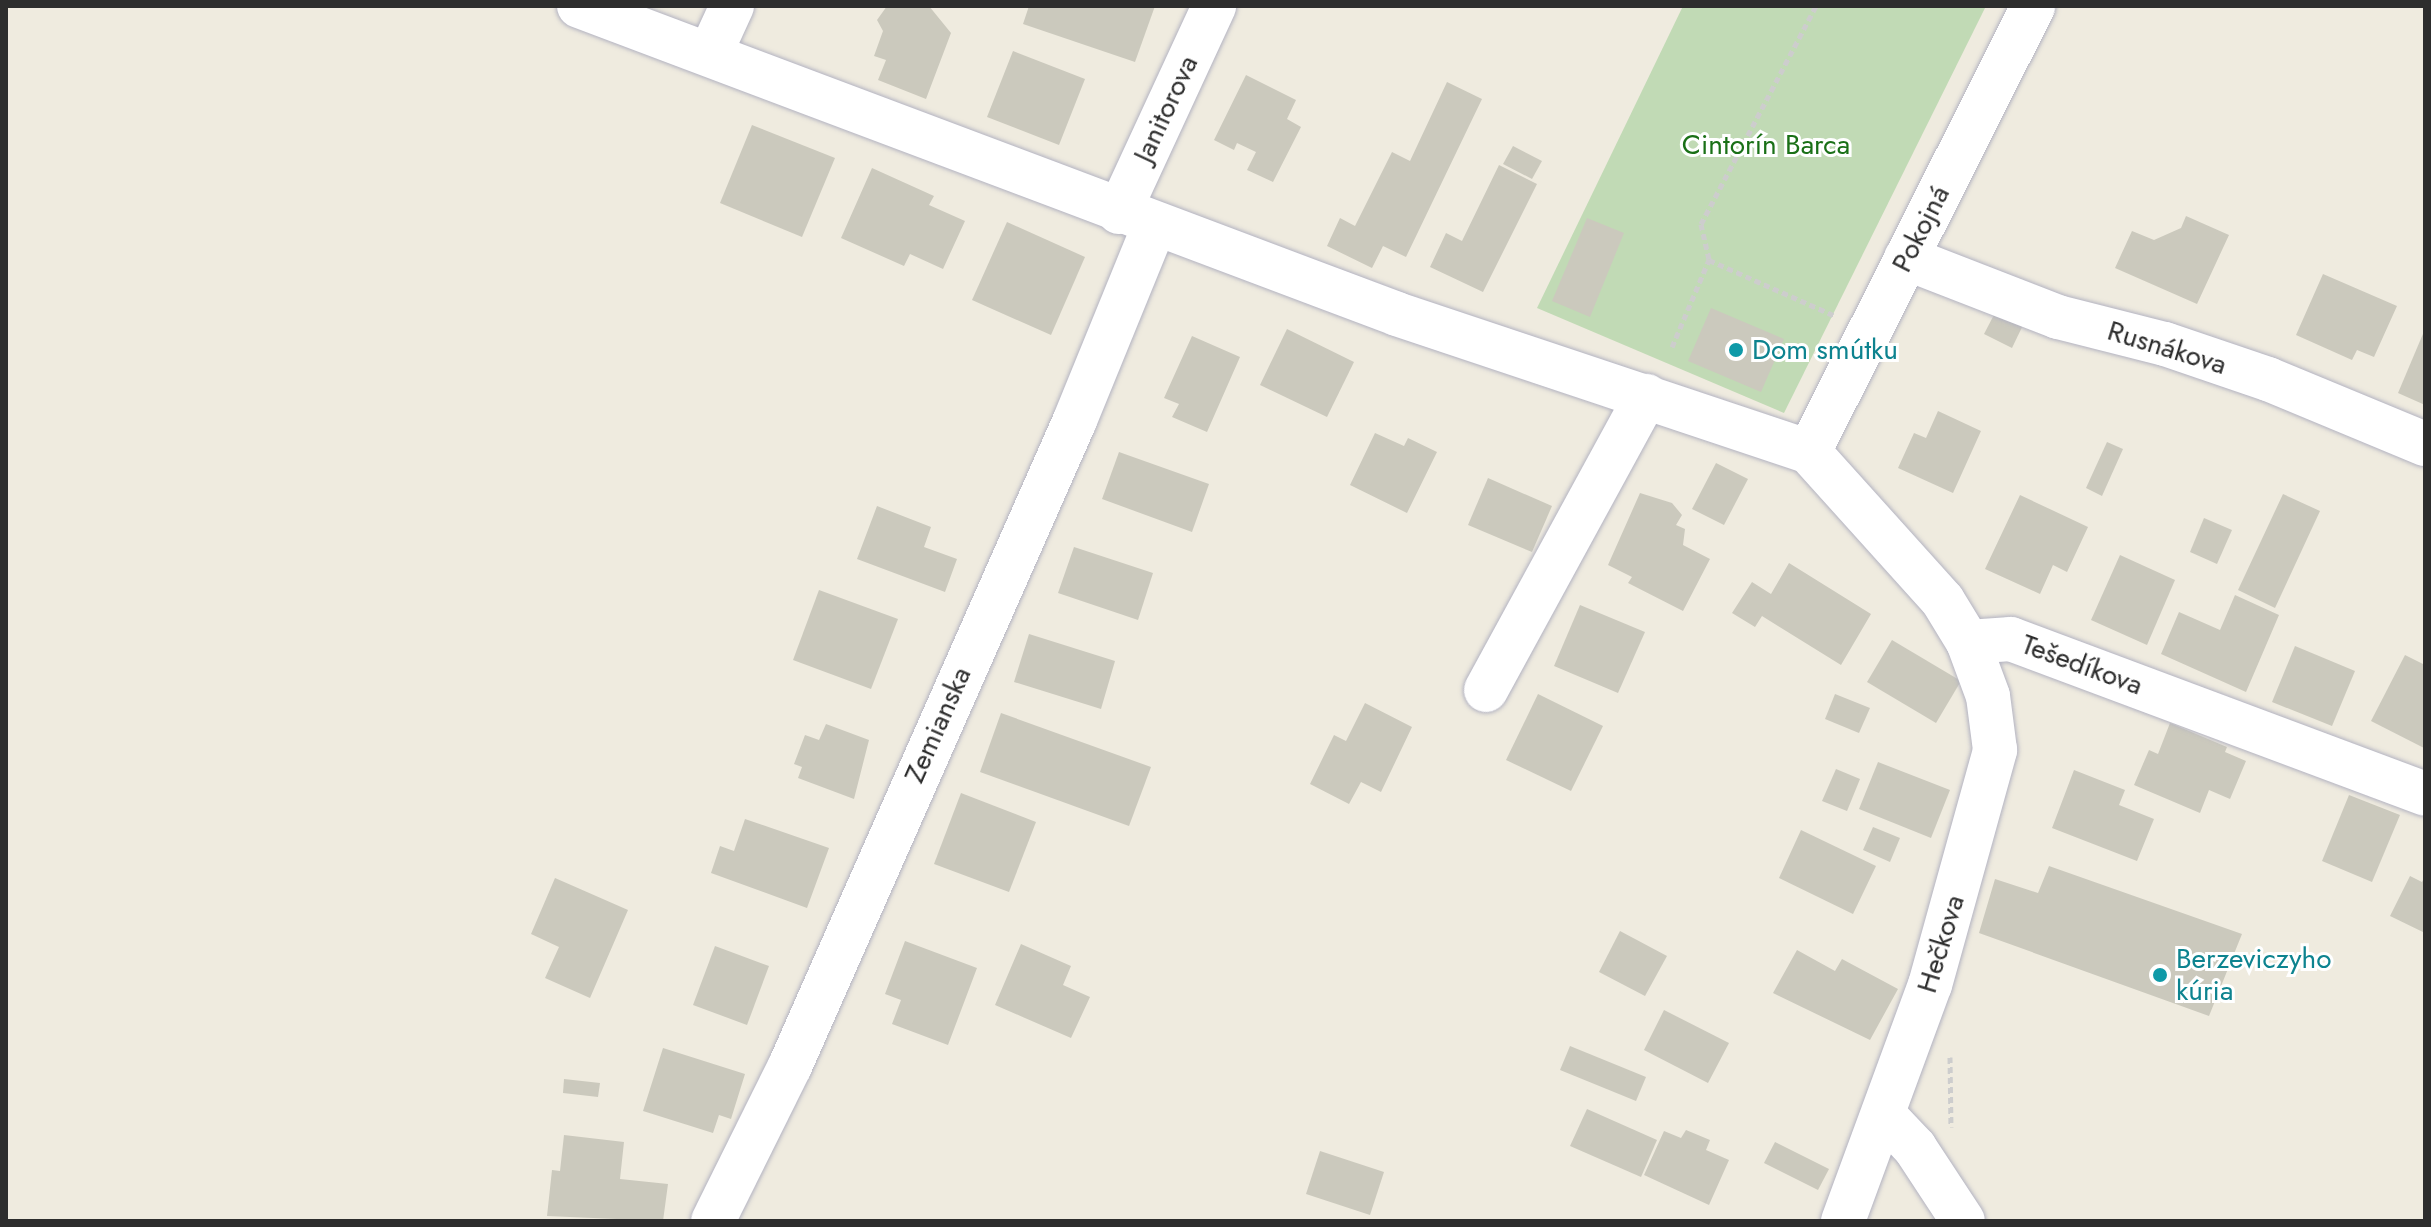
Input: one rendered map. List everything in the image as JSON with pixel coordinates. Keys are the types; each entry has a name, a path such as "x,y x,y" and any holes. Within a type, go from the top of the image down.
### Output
{"street":[{"path":"579,6 1136,219 1809,452 1943,601 1968,642"},
{"path":"710,54 732,6"},
{"name":"Janitorova","path":"1136,219 1214,6"},
{"name":"Pokojná","path":"1809,452 2033,6"},
{"name":"Zemianska","path":"713,1221 790,1066 1075,420 1136,219"},
{"name":"Rusnákova","path":"1906,258 2058,317 2165,344 2268,379 2425,444"},
{"path":"1486,690 1646,396"},
{"name":"Tešedíkova","path":"1968,642 2011,639 2425,794"},
{"name":"Hečkova","path":"1843,1221 1930,985 1995,750 1988,696 1968,642"},
{"path":"1883,1114 1915,1148 1963,1221"}],"path":[{"path":"1672,347 1709,260 1701,224 1816,6"},
{"path":"1709,260 1869,331"},
{"path":"1951,1052 1947,1083 1951,1131"}],"green space":[{"name":"Cintorín Barca","path":"1683,6 1986,6 1784,413 1537,308"}],"building":[{"path":"887,6 929,6 951,33 926,99 878,80 886,60 874,56 883,31 877,20"},
{"path":"1029,6 1155,6 1135,62 1023,24"},
{"path":"1013,51 1085,79 1059,145 987,117"},
{"path":"1246,75 1296,100 1287,119 1301,127 1273,182 1247,170 1256,152 1237,143 1234,150 1214,140"},
{"path":"1447,82 1482,99 1406,257 1383,246 1372,268 1327,246 1340,218 1355,226 1392,152 1410,161"},
{"path":"752,125 835,158 802,237 720,203"},
{"path":"1513,146 1542,161 1532,179 1503,164"},
{"path":"1499,165 1537,184 1483,292 1430,267 1446,233 1462,241"},
{"path":"872,168 934,196 929,205 965,221 943,269 910,254 904,266 841,238"},
{"path":"2186,216 2229,235 2197,304 2115,268 2132,231 2154,240 2181,228"},
{"path":"1587,218 1624,233 1590,317 1552,301"},
{"path":"1007,222 1085,257 1051,335 972,300"},
{"path":"2323,274 2397,306 2374,357 2357,350 2352,360 2296,335"},
{"name":"Dom smútku","path":"1711,308 1784,339 1761,392 1688,361"},
{"path":"1997,309 2024,323 2012,348 1984,334"},
{"path":"1287,329 1354,362 1327,417 1260,385"},
{"path":"2425,329 2425,405 2398,393"},
{"path":"1192,336 1240,357 1207,432 1172,417 1179,404 1164,398"},
{"path":"1938,411 1981,431 1953,493 1898,468 1914,433 1926,438"},
{"path":"1375,433 1404,446 1408,438 1437,452 1407,513 1350,485"},
{"path":"2107,442 2123,449 2102,496 2086,488"},
{"path":"1119,452 1209,484 1192,532 1102,499"},
{"path":"1716,463 1748,479 1724,525 1692,509"},
{"path":"1488,478 1552,506 1532,552 1468,525"},
{"path":"1640,493 1672,503 1682,515 1676,525 1685,529 1683,545 1710,559 1683,611 1628,583 1632,577 1608,565"},
{"path":"2283,494 2320,511 2275,608 2238,590"},
{"path":"2020,495 2088,527 2067,572 2053,565 2040,594 1985,569"},
{"path":"877,506 931,527 924,547 957,559 945,592 857,559"},
{"path":"2204,518 2232,530 2217,564 2190,552"},
{"path":"1074,547 1153,573 1138,620 1058,593"},
{"path":"2120,555 2175,580 2147,645 2091,620"},
{"path":"1789,563 1871,614 1841,665 1762,616 1755,627 1732,613 1752,582 1771,594"},
{"path":"819,590 898,619 871,689 793,660"},
{"path":"2235,595 2279,615 2246,692 2161,654 2179,612 2220,630"},
{"path":"1580,605 1645,632 1618,693 1554,666"},
{"path":"1029,634 1115,661 1101,709 1014,682"},
{"path":"1892,640 1961,681 1936,723 1867,682"},
{"path":"2295,646 2355,671 2332,726 2272,702"},
{"path":"2405,655 2425,665 2424,748 2371,721"},
{"path":"1538,694 1603,726 1571,791 1506,760"},
{"path":"1835,694 1870,708 1859,733 1825,719"},
{"path":"1365,703 1412,727 1381,792 1361,782 1349,804 1310,784 1334,735 1346,741"},
{"path":"1001,713 1151,767 1129,826 980,772"},
{"path":"2170,723 2227,747 2225,752 2246,761 2230,799 2209,790 2200,813 2134,785 2149,750 2158,754"},
{"path":"826,724 869,740 854,799 798,778 802,767 794,764 805,735 819,740"},
{"path":"1878,762 1950,790 1931,838 1859,809"},
{"path":"1836,769 1860,779 1847,811 1822,801"},
{"path":"2074,770 2125,790 2119,805 2154,819 2137,861 2052,828"},
{"path":"961,793 1036,822 1009,892 934,864"},
{"path":"2349,795 2400,815 2372,882 2322,861"},
{"path":"745,819 829,848 807,908 711,873 720,846 734,851"},
{"path":"1873,827 1900,838 1890,862 1863,850"},
{"path":"1801,830 1876,866 1853,914 1779,878"},
{"name":"Berzeviczyho kúria","path":"2049,866 2242,934 2209,1016 1979,933 1995,879 2038,893"},
{"path":"2410,876 2422,882 2425,876 2425,933 2390,916"},
{"path":"555,878 628,910 590,998 545,978 559,947 531,934"},
{"path":"1620,931 1667,956 1645,996 1599,972"},
{"path":"905,941 977,968 948,1045 892,1024 901,1000 885,994"},
{"path":"1021,944 1071,966 1063,985 1090,997 1071,1038 995,1005"},
{"path":"715,946 769,966 747,1025 693,1005"},
{"path":"1797,950 1835,971 1842,959 1898,989 1870,1040 1773,993"},
{"path":"1664,1010 1729,1043 1708,1083 1644,1050"},
{"path":"1570,1046 1646,1077 1636,1101 1560,1070"},
{"path":"663,1048 745,1074 731,1119 719,1115 713,1133 643,1111"},
{"path":"564,1079 600,1083 598,1097 563,1093"},
{"path":"1587,1109 1657,1140 1641,1177 1570,1146"},
{"path":"1686,1130 1710,1140 1706,1150 1729,1160 1709,1205 1644,1175 1664,1131 1681,1138"},
{"path":"564,1135 624,1142 620,1179 668,1184 663,1221 547,1216 552,1170 560,1171"},
{"path":"1775,1142 1829,1169 1818,1190 1764,1163"},
{"path":"1320,1151 1384,1172 1370,1215 1306,1194"}],"place":[{"name":"Dom smútku","path":"1736,350"},
{"name":"Berzeviczyho kúria","path":"2160,975"}]}
